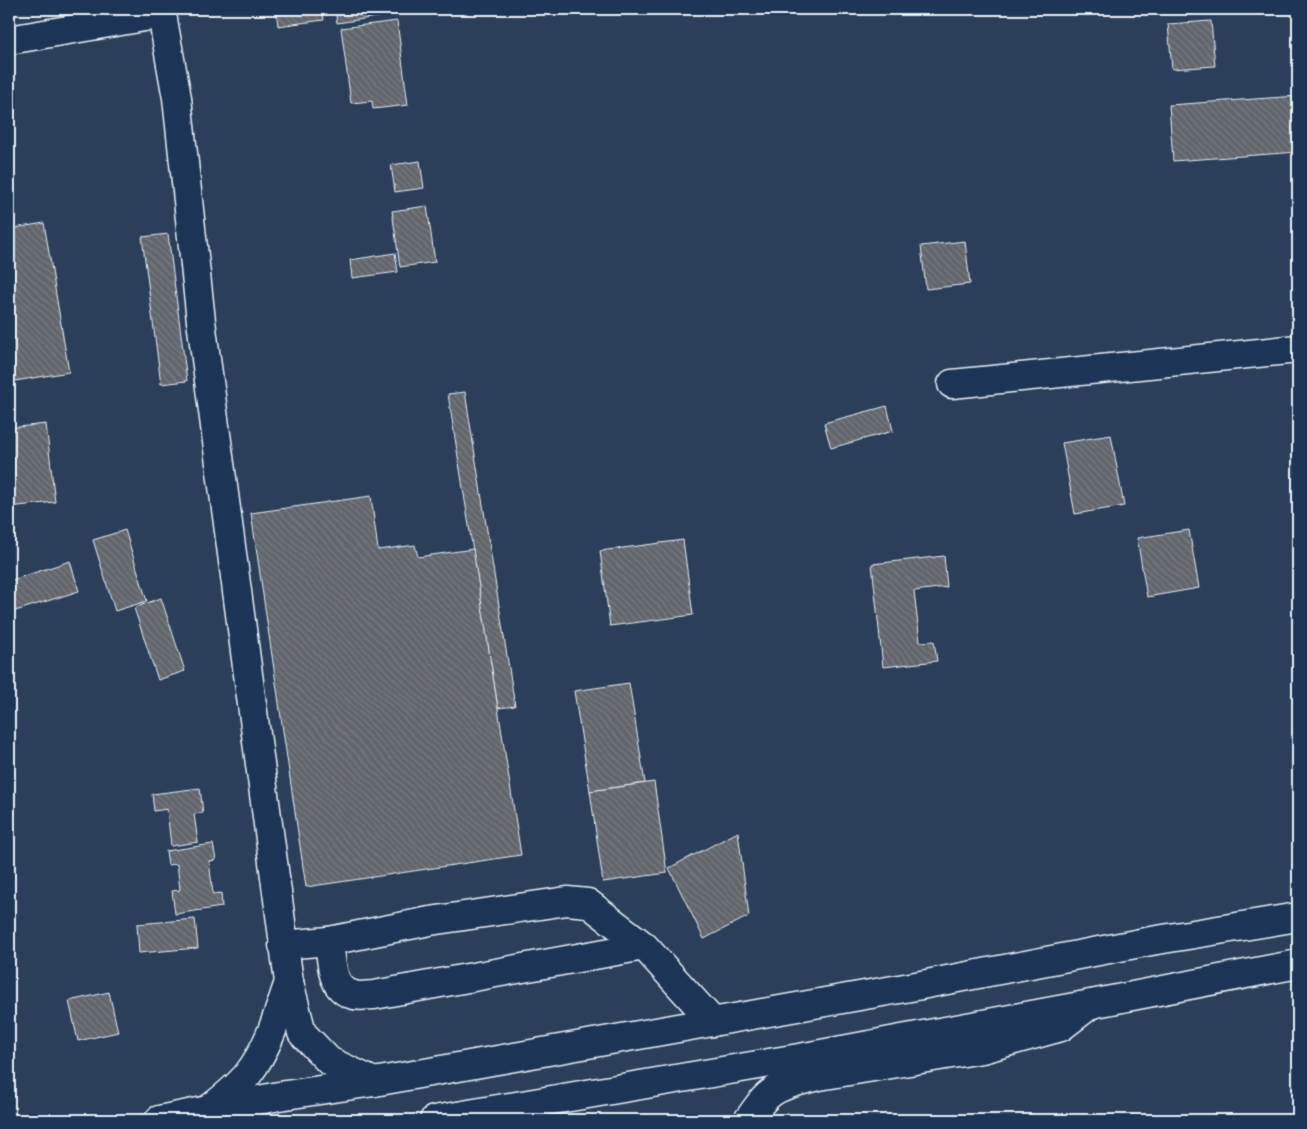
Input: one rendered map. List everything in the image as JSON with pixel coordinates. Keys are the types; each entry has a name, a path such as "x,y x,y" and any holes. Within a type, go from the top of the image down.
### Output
{"main road":[{"path":"9,40 162,12 177,98 201,321 289,982 302,1033 329,1061 374,1082"},
{"path":"952,384 1298,349"},
{"path":"283,945 329,941 430,921 568,901 588,903 644,946 713,1022"},
{"path":"159,1120 279,1096 374,1082 916,986 1151,941 1298,917"},
{"path":"329,941 334,974 338,985 345,992 356,996 644,946"},
{"path":"434,1120 798,1058 1298,964"},
{"path":"207,1111 248,1074 260,1056 270,1036 289,982"},
{"path":"748,1120 772,1092 794,1082 991,1046 1061,1028 1091,1004"}],"building":[{"path":"276,9 322,9 324,20 278,26"},
{"path":"335,9 396,9 397,14 337,23"},
{"path":"397,21 408,105 373,109 372,101 351,103 341,28"},
{"path":"1211,21 1215,66 1172,69 1168,24"},
{"path":"1298,96 1298,152 1173,161 1169,105"},
{"path":"420,161 424,188 395,192 391,165"},
{"path":"427,206 435,262 400,267 392,211"},
{"path":"44,223 69,372 15,381 9,346 9,229"},
{"path":"168,234 187,381 161,384 142,237"},
{"path":"965,241 970,284 926,289 921,246"},
{"path":"395,253 398,272 352,278 350,260"},
{"path":"465,392 515,706 498,708 448,394"},
{"path":"887,406 893,431 831,448 824,423"},
{"path":"46,424 55,502 9,507 9,428"},
{"path":"1111,435 1124,506 1075,514 1062,443"},
{"path":"371,496 378,550 415,545 418,557 473,549 521,855 306,887 251,513"},
{"path":"125,530 147,601 115,611 93,540"},
{"path":"1189,530 1199,588 1147,597 1137,538"},
{"path":"683,540 693,615 610,626 600,551"},
{"path":"944,556 947,587 914,591 920,642 934,641 937,661 883,667 872,564"},
{"path":"70,561 79,591 9,613 9,581"},
{"path":"161,598 185,671 158,680 134,608"},
{"path":"629,683 645,783 590,791 574,691"},
{"path":"654,782 667,873 603,882 590,791"},
{"path":"200,788 203,813 194,814 198,842 171,846 167,809 154,811 152,794"},
{"path":"738,832 749,916 704,939 669,868"},
{"path":"213,844 216,860 209,861 213,894 221,893 222,907 175,914 172,891 180,890 177,864 168,865 166,851"},
{"path":"195,919 198,948 139,953 137,924"},
{"path":"109,992 118,1032 78,1041 69,1001"}]}
